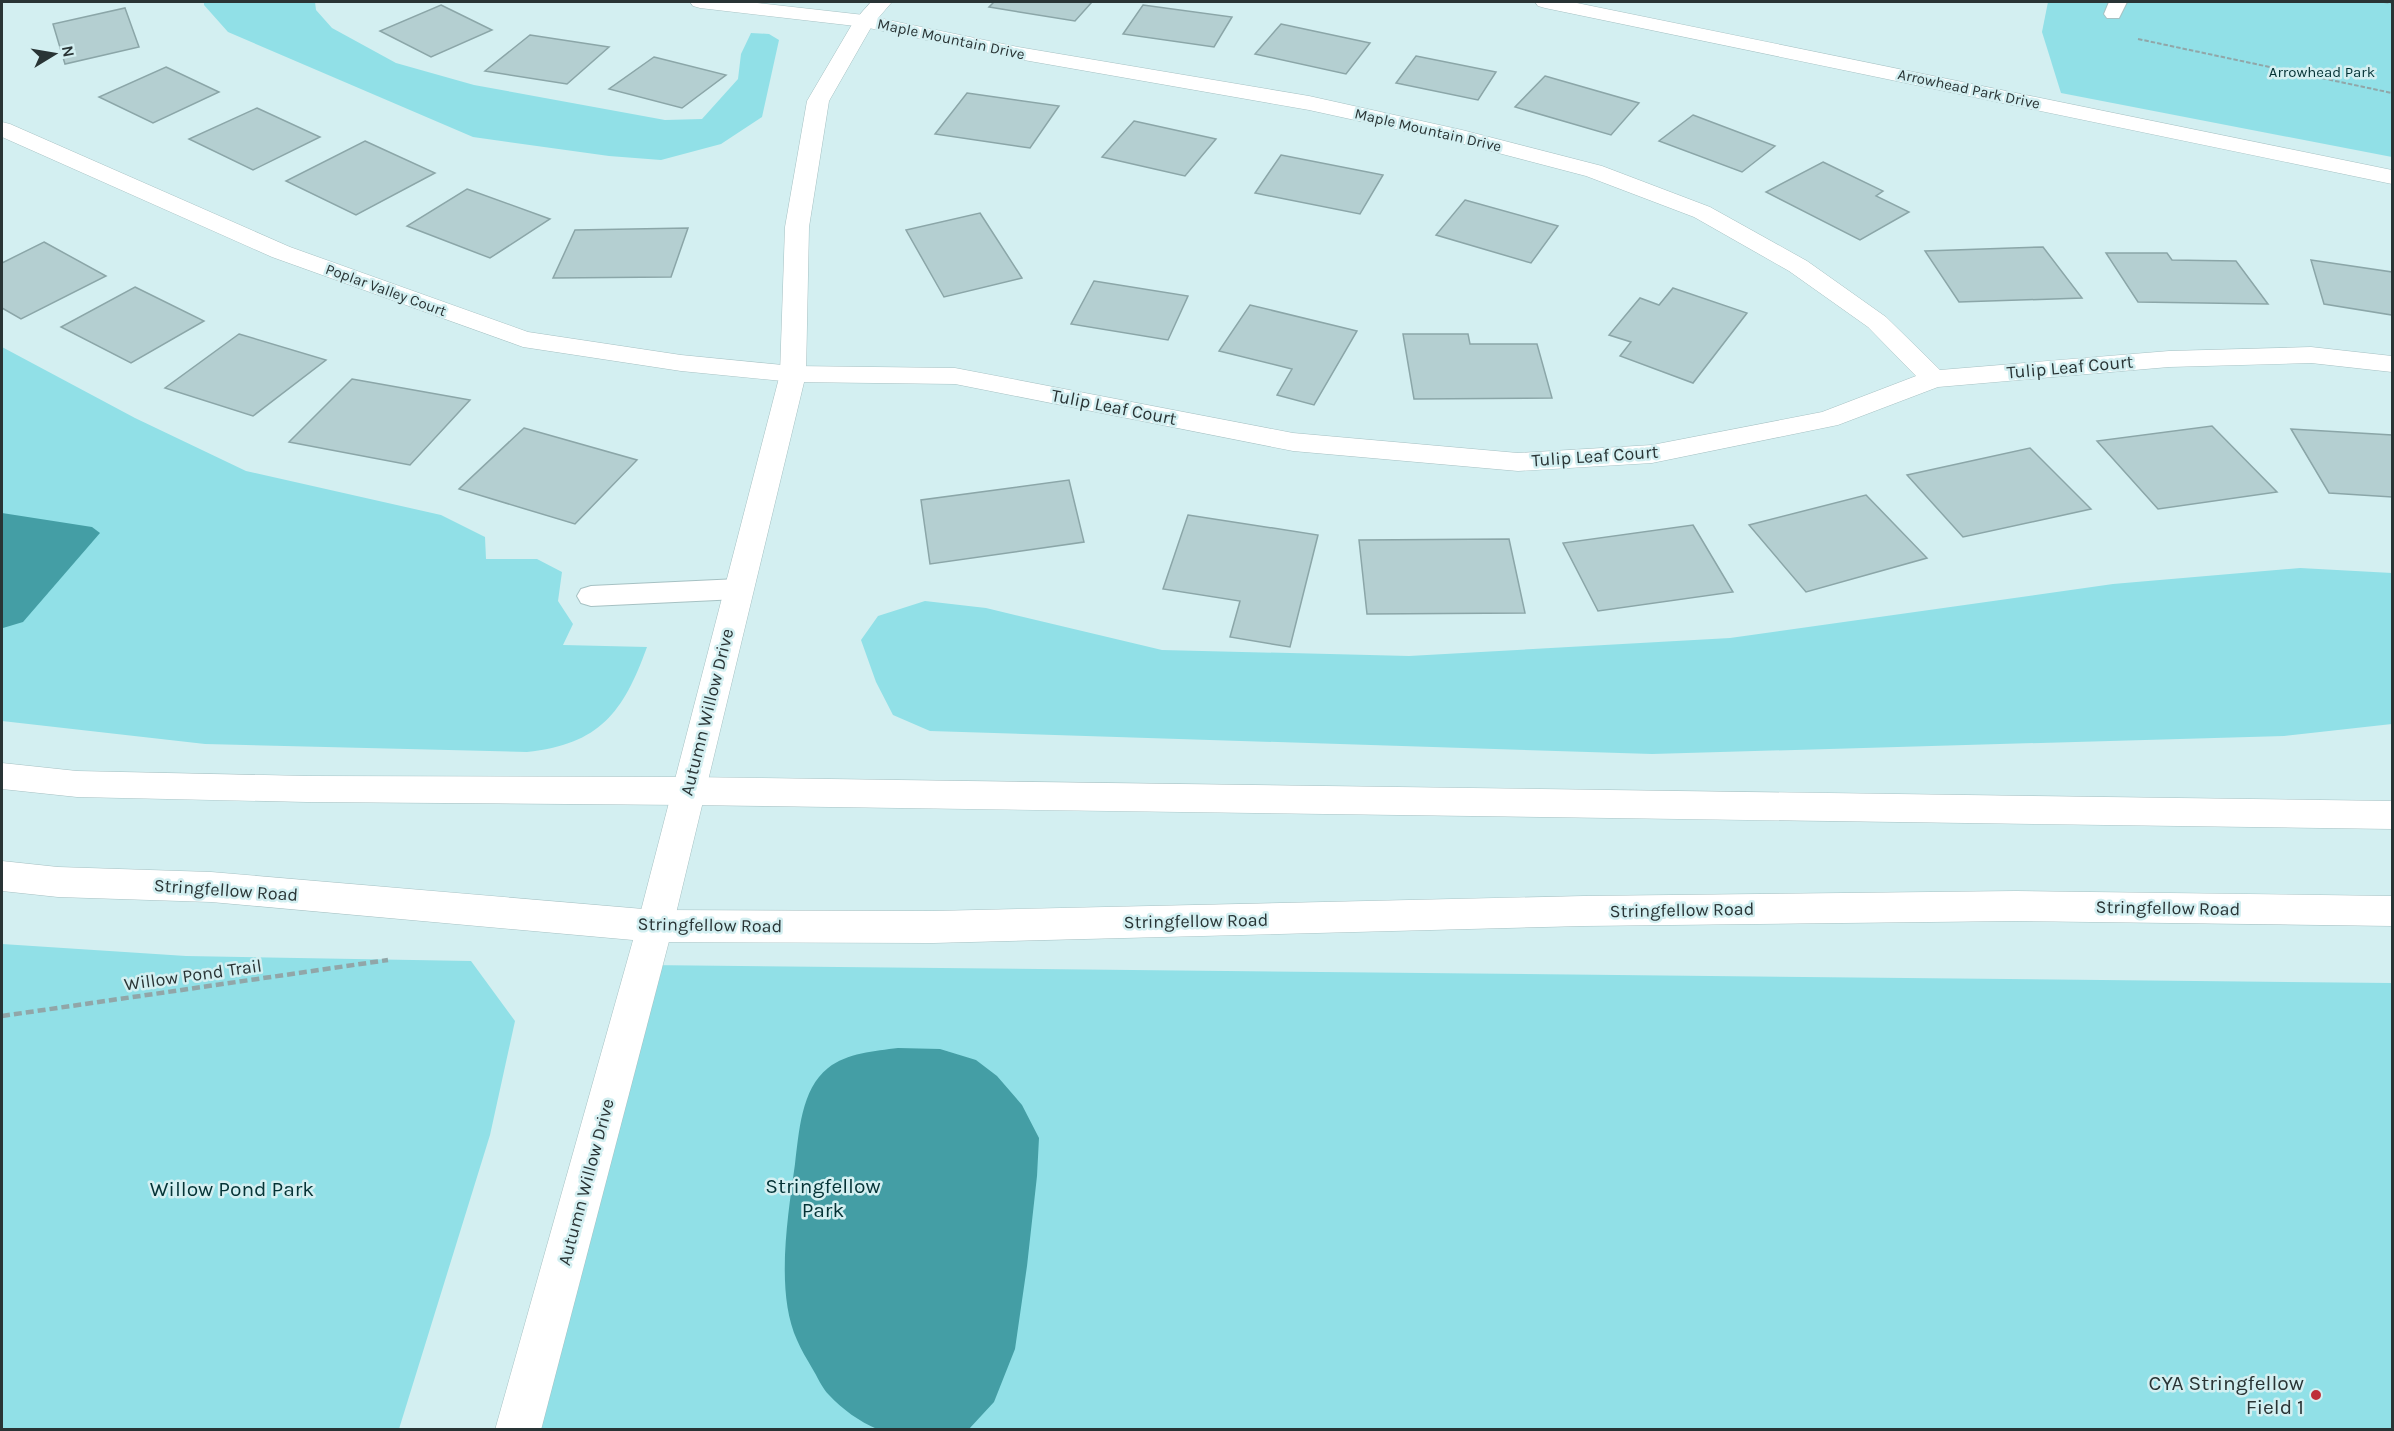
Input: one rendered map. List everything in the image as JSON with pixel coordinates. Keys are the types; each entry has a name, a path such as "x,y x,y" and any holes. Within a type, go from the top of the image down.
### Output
{"street":[{"name":"Maple Mountain Drive","path":"700,2 864,21 1018,53 1309,103 1462,137 1594,171 1702,212 1798,266 1877,322 1934,379"},
{"name":"Autumn Willow Drive","path":"518,1430 655,926 793,374 797,227 818,101 864,21 882,2"},
{"name":"Arrowhead Park Drive","path":"1545,2 2392,177"},
{"name":"Poplar Valley Court","path":"2,129 280,252 523,339 681,363 793,374"},
{"name":"Tulip Leaf Court","path":"793,374 955,376 1293,442 1518,462 1652,454 1828,419 1934,379 2169,359 2311,355 2392,364"},
{"path":"2,776 77,784 261,788 687,791 2392,815"},
{"name":"Stringfellow Road","path":"2,876 58,882 212,887 655,926 933,927 1584,911 1992,907 2392,911"}],"lane":[{"path":"591,596 738,589"}],"path":[{"path":"2384,2 2392,3"},
{"path":"2128,37 2392,93"},
{"name":"Willow Pond Trail","path":"2,1016 388,960"}],"green space":[{"path":"204,2 315,2 316,10 332,28 396,63 474,85 665,120 702,119 738,79 741,54 751,33 769,34 779,40 762,117 721,144 661,160 609,156 473,137 228,32 204,5"},
{"name":"Arrowhead Park","path":"2048,2 2392,2 2392,157 2061,93 2042,32"},
{"path":"2,347 135,418 246,471 441,515 485,537 486,559 537,559 562,572 558,601 573,624 563,645 647,647 628,690 618,707 591,733 573,742 527,752 205,744 2,721"},
{"path":"2300,568 2392,573 2392,724 2284,736 1652,754 930,731 893,715 876,682 861,640 878,616 925,601 986,608 1162,650 1409,656 1730,638 2113,584"},
{"name":"Willow Pond Park","path":"2,944 186,956 471,961 515,1021 490,1135 399,1429 2,1429"},
{"name":"Stringfellow Park","path":"646,965 2392,983 2392,1429 518,1430"}],"shaded area":[{"path":"2,513 92,527 100,533 23,622 3,628"},
{"path":"898,1048 940,1049 976,1060 997,1076 1022,1105 1039,1138 1027,1266 1015,1349 994,1402 969,1429 877,1429 858,1419 824,1389 800,1347 790,1321 786,1299 785,1253 800,1126 807,1099 819,1077 836,1063 862,1054"}],"building":[{"path":"994,2 1092,2 1075,21 989,7"},
{"path":"441,5 492,30 431,57 380,31"},
{"path":"1143,5 1232,17 1214,47 1123,34"},
{"path":"125,8 139,47 65,64 53,24"},
{"path":"1281,24 1370,43 1346,74 1255,54"},
{"path":"530,35 609,47 567,84 485,71"},
{"path":"1416,56 1496,72 1478,100 1396,83"},
{"path":"654,57 726,75 682,108 609,89"},
{"path":"166,67 219,92 153,123 99,97"},
{"path":"1545,76 1639,103 1611,135 1515,107"},
{"path":"967,93 1059,106 1030,148 935,134"},
{"path":"257,108 320,137 253,170 189,139"},
{"path":"1693,115 1775,146 1742,172 1659,141"},
{"path":"1134,121 1216,139 1185,176 1102,157"},
{"path":"365,141 435,173 356,215 286,181"},
{"path":"1281,155 1383,175 1360,214 1255,193"},
{"path":"1823,162 1883,191 1876,196 1909,212 1860,240 1766,192"},
{"path":"467,189 550,219 490,258 407,226"},
{"path":"1465,200 1558,226 1531,263 1436,235"},
{"path":"980,213 1022,278 944,297 906,230"},
{"path":"688,228 671,277 553,278 575,230"},
{"path":"44,242 106,276 21,319 2,308 2,263"},
{"path":"2043,247 2082,298 1959,302 1925,251"},
{"path":"2106,253 2167,253 2172,260 2236,261 2268,304 2138,302"},
{"path":"2311,260 2392,272 2392,315 2324,304"},
{"path":"1094,281 1188,296 1168,340 1071,324"},
{"path":"135,287 204,321 131,363 61,327"},
{"path":"1673,288 1747,313 1693,383 1620,356 1631,342 1609,335 1640,298 1659,305"},
{"path":"1250,305 1357,331 1314,405 1277,395 1292,369 1219,351"},
{"path":"239,334 326,360 253,416 165,388"},
{"path":"1403,334 1468,334 1470,344 1537,344 1552,398 1414,399"},
{"path":"352,379 470,400 410,465 289,442"},
{"path":"2212,426 2277,492 2158,509 2097,441"},
{"path":"524,428 637,460 575,524 459,489"},
{"path":"2291,429 2392,435 2392,497 2329,493"},
{"path":"2030,448 2091,509 1963,537 1907,475"},
{"path":"1069,480 1084,542 930,564 921,500"},
{"path":"1866,495 1927,558 1806,592 1749,525"},
{"path":"1188,515 1318,535 1290,647 1230,637 1240,601 1163,589"},
{"path":"1693,525 1733,592 1598,611 1563,543"},
{"path":"1509,539 1525,613 1367,614 1359,540"}],"place":[{"name":"CYA Stringfellow Field 1","path":"2316,1395"}]}
